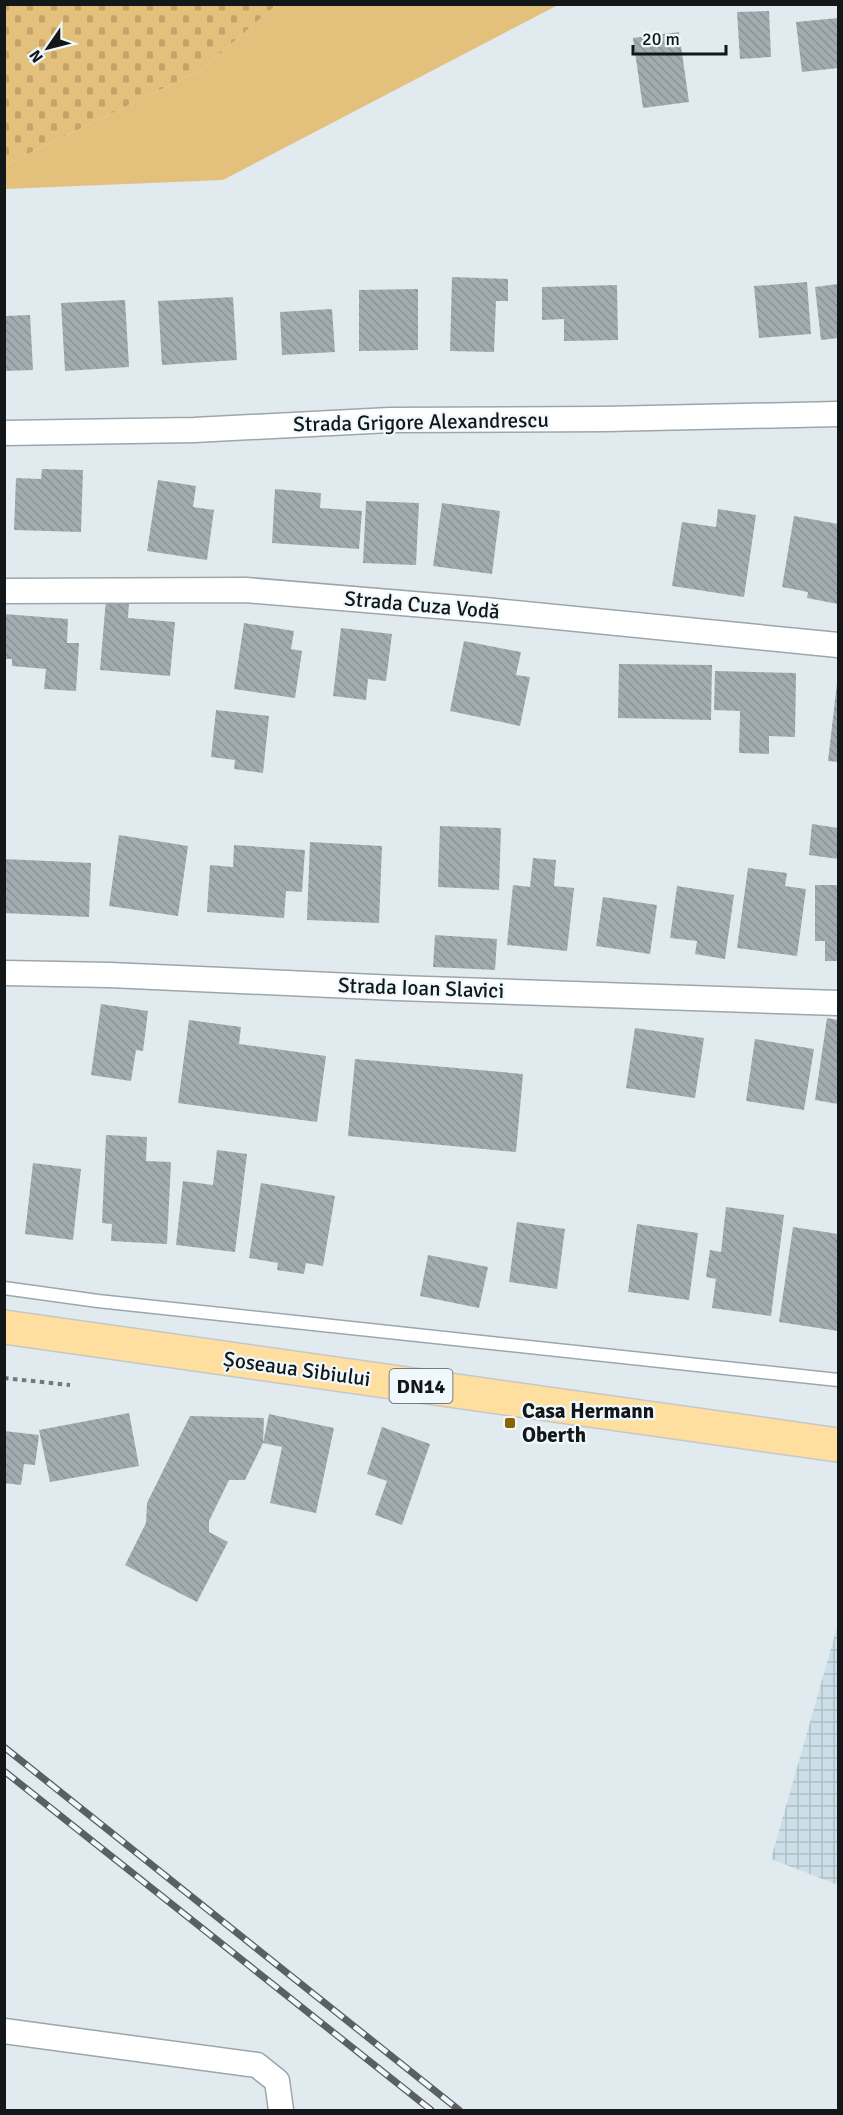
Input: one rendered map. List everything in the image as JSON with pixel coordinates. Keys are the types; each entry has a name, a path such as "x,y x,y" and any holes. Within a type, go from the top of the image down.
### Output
{"main road":[{"name":"Șoseaua Sibiului","path":"4,1327 838,1445"}],"street":[{"name":"Strada Grigore Alexandrescu","path":"4,433 195,430 390,420 838,414"},
{"name":"Strada Cuza Vodă","path":"4,591 246,590 485,610 838,645"},
{"name":"Strada Ioan Slavici","path":"4,973 110,975 397,988 838,1003"},
{"path":"4,2031 257,2065 278,2081 281,2110"}],"lane":[{"path":"4,1288 110,1303 838,1380"}],"path":[{"path":"4,1378 70,1385"}],"shaded area":[{"path":"838,1624 838,1885 771,1859"}],"green space":[{"path":"5,4 276,5 201,70 5,165"},
{"path":"276,5 558,5 223,180 5,189 5,165 201,70"}],"building":[{"path":"769,11 771,57 740,59 737,12"},
{"path":"838,18 838,68 802,72 796,22"},
{"path":"679,32 689,102 643,108 633,38"},
{"path":"452,277 508,279 508,301 496,301 494,352 450,351"},
{"path":"807,282 811,334 759,338 754,286"},
{"path":"838,284 838,338 821,340 815,287"},
{"path":"617,285 618,340 564,341 564,319 542,320 542,287"},
{"path":"418,289 418,350 359,351 359,290"},
{"path":"233,297 237,360 162,365 158,301"},
{"path":"125,300 129,367 65,371 61,303"},
{"path":"332,309 335,352 282,355 280,312"},
{"path":"30,315 33,370 4,371 4,316"},
{"path":"42,469 83,470 81,532 14,530 16,478 41,479"},
{"path":"158,480 196,486 193,507 214,510 207,560 147,551"},
{"path":"275,489 321,493 320,508 362,511 359,549 272,543"},
{"path":"366,501 419,503 416,565 363,563"},
{"path":"442,503 500,511 492,574 433,566"},
{"path":"718,509 756,515 744,597 672,586 682,522 716,527"},
{"path":"794,516 838,524 838,604 807,598 808,592 782,587"},
{"path":"106,599 129,602 128,618 175,622 170,676 100,670"},
{"path":"4,614 68,619 67,643 79,643 76,691 44,689 46,669 12,666 12,659 4,659"},
{"path":"244,623 294,631 291,649 302,651 295,698 234,689"},
{"path":"341,628 392,634 386,681 368,679 366,700 333,696"},
{"path":"464,641 521,652 516,675 530,677 520,726 450,711"},
{"path":"619,664 712,665 711,720 618,718"},
{"path":"715,671 796,673 795,737 769,736 769,754 739,753 740,711 714,710"},
{"path":"838,683 838,762 828,761"},
{"path":"216,710 269,716 263,773 234,769 235,760 211,757"},
{"path":"812,824 838,828 838,859 809,855"},
{"path":"440,826 501,828 499,890 438,887"},
{"path":"119,835 188,846 178,916 109,906"},
{"path":"310,842 382,846 379,923 307,920"},
{"path":"234,845 305,850 302,892 286,891 284,918 207,912 210,865 233,867"},
{"path":"533,858 556,860 554,886 574,888 567,951 507,945 513,885 530,887"},
{"path":"4,859 91,863 89,917 4,913"},
{"path":"748,868 787,873 785,886 806,889 797,956 737,948"},
{"path":"815,885 838,885 838,961 825,961 825,941 815,941"},
{"path":"677,886 734,895 725,959 695,954 697,941 670,938"},
{"path":"603,897 657,905 650,954 596,946"},
{"path":"435,935 497,939 495,970 433,967"},
{"path":"101,1004 148,1011 143,1051 136,1050 131,1081 91,1075"},
{"path":"827,1018 838,1020 838,1104 815,1100"},
{"path":"189,1020 241,1027 239,1044 326,1056 317,1122 178,1103"},
{"path":"635,1028 704,1038 695,1098 626,1088"},
{"path":"755,1039 814,1049 804,1110 746,1101"},
{"path":"355,1059 523,1074 516,1152 348,1136"},
{"path":"106,1135 147,1137 146,1161 171,1162 167,1244 111,1241 112,1224 102,1223"},
{"path":"217,1150 247,1154 235,1252 176,1245 183,1181 213,1185"},
{"path":"33,1163 81,1169 73,1240 25,1234"},
{"path":"261,1183 335,1196 323,1266 306,1263 304,1274 277,1270 278,1263 249,1258"},
{"path":"726,1207 784,1215 771,1316 712,1308 716,1279 706,1277 710,1250 721,1252"},
{"path":"517,1222 565,1229 557,1289 509,1282"},
{"path":"637,1224 698,1233 689,1300 628,1292"},
{"path":"793,1227 838,1234 838,1331 779,1322"},
{"path":"428,1255 488,1267 479,1308 420,1296"},
{"path":"129,1413 139,1466 50,1482 39,1430"},
{"path":"269,1414 334,1428 316,1513 270,1503 282,1447 263,1443"},
{"path":"190,1416 264,1418 263,1443 245,1480 229,1480 209,1521 209,1532 228,1542 197,1602 125,1565 146,1523 147,1503"},
{"path":"382,1427 430,1444 402,1525 375,1515 387,1481 367,1474"},
{"path":"4,1431 39,1435 35,1465 24,1464 21,1485 4,1483"}],"railway":[{"path":"4,1747 459,2110"},
{"path":"4,1771 431,2110"}],"place":[{"name":"Casa Hermann Oberth","path":"510,1423"}]}
